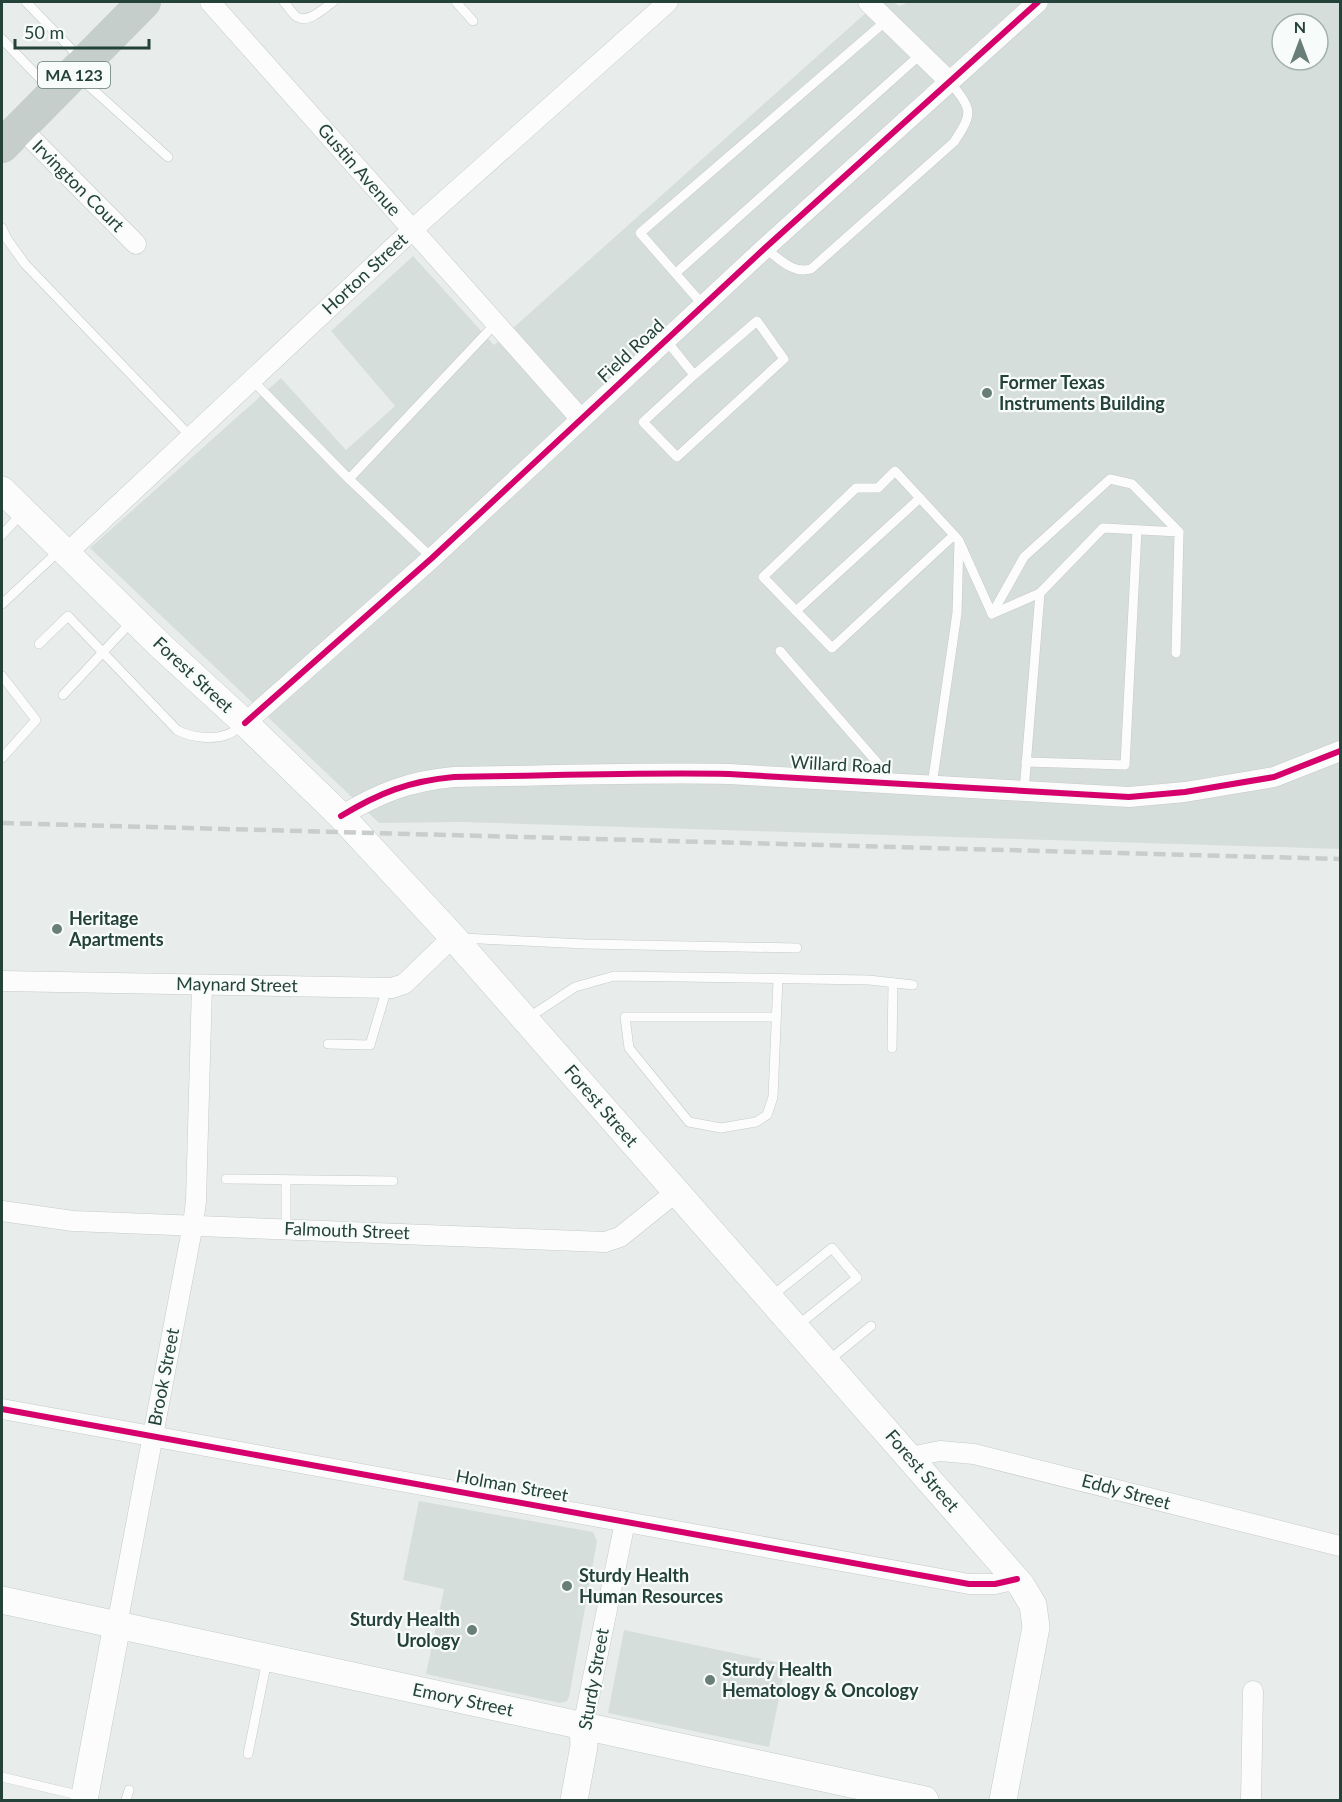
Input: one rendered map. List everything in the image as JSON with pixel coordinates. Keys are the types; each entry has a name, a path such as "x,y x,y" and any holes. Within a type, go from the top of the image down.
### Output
{"highway":[{"name":"MA 123","path":"8,137 72,77 131,10"}],"main road":[{"name":"Forest Street","path":"2,490 162,647 245,723 340,816 453,937 1017,1580 1033,1605 1036,1627 1003,1800"},
{"name":"Emory Street","path":"2,1599 925,1800"},
{"name":"Brook Street","path":"84,1798 117,1624"},
{"name":"Sturdy Street","path":"574,1800 584,1746 583,1726"}],"street":[{"name":"Gustin Avenue","path":"210,2 580,418"},
{"name":"Horton Street","path":"65,550 191,437 412,230 668,2"},
{"path":"868,2 950,82"},
{"name":"Field Road","path":"245,723 432,558 765,248 1038,2"},
{"name":"Irvington Court","path":"8,137 136,244"},
{"name":"Willard Road","path":"340,816 377,795 396,788 424,780 454,777 673,773 1129,797 1185,792 1274,777 1341,751"},
{"name":"Maynard Street","path":"2,981 397,988 453,937"},
{"name":"Brook Street","path":"117,1624 193,1224 196,1201 202,985"},
{"name":"Falmouth Street","path":"2,1211 73,1221 606,1242 620,1237 676,1192"},
{"name":"Holman Street","path":"2,1409 969,1584 995,1584 1017,1580"},
{"name":"Eddy Street","path":"910,1457 940,1451 974,1454 1341,1546"},
{"name":"Sturdy Street","path":"583,1726 625,1522"},
{"path":"1251,1800 1253,1691"}],"lane":[{"path":"26,2 72,77"},
{"path":"284,2 297,17 302,18 312,17 333,2"},
{"path":"456,2 473,21"},
{"path":"703,305 677,272 640,233 887,20"},
{"path":"2,39 72,77 168,157"},
{"path":"677,272 921,54"},
{"path":"765,248 794,270 803,271 811,268 954,142 967,121 968,108 950,82"},
{"path":"2,228 6,239 25,264 191,437"},
{"path":"757,321 784,359 677,457 643,422 694,375 757,321"},
{"path":"349,479 496,323"},
{"path":"666,340 694,375"},
{"path":"252,380 349,479 432,558"},
{"path":"957,538 832,648 763,577 856,488 878,488 895,471 957,538 992,614"},
{"path":"992,614 1024,557 1110,479 1132,484 1179,532 1176,653"},
{"path":"796,611 920,498"},
{"path":"2,535 24,512"},
{"path":"992,614 1040,593 1103,528 1179,532"},
{"path":"1026,762 1125,765 1137,530"},
{"path":"932,785 957,613 957,538"},
{"path":"2,604 65,550"},
{"path":"1024,791 1040,593"},
{"path":"39,644 68,616 177,730 187,736 220,737 245,723"},
{"path":"63,695 134,619"},
{"path":"780,651 895,783"},
{"path":"2,676 36,720 2,758"},
{"path":"453,937 597,944 797,948"},
{"path":"526,1020 575,987 614,976 869,980 913,985"},
{"path":"776,1017 625,1017 629,1048 689,1122 721,1128 756,1122 767,1115 773,1097 778,979"},
{"path":"892,1048 893,983"},
{"path":"328,1044 370,1045 387,988"},
{"path":"226,1179 393,1181"},
{"path":"286,1180 286,1228"},
{"path":"770,1298 832,1248 857,1278 796,1328"},
{"path":"826,1363 871,1326"},
{"path":"248,1754 268,1658"},
{"path":"2,1777 84,1798"},
{"path":"126,1800 129,1790"}],"shaded area":[{"path":"878,2 894,2 899,6 909,2 1340,2 1340,849 461,822 379,823 90,548 281,378 346,450 395,406 331,331 413,256 494,345"},
{"path":"419,1501 593,1532 597,1541 567,1701 560,1703 426,1674 444,1589 403,1580"},
{"path":"624,1630 786,1664 769,1747 608,1713"}],"railway":[{"path":"2,823 1340,859"}],"cycle path":[{"path":"245,723 432,558 765,248 1038,2"},
{"path":"341,816 395,789 454,777 729,774 1129,797 1185,792 1274,777 1340,751"},
{"path":"2,1409 969,1584 995,1584 1017,1579"}],"place":[{"name":"Former Texas Instruments Building","path":"987,393"},
{"name":"Heritage Apartments","path":"57,929"},
{"name":"Sturdy Health Human Resources","path":"567,1586"},
{"name":"Sturdy Health Urology","path":"472,1630"},
{"name":"Sturdy Health Hematology & Oncology","path":"710,1680"}]}
